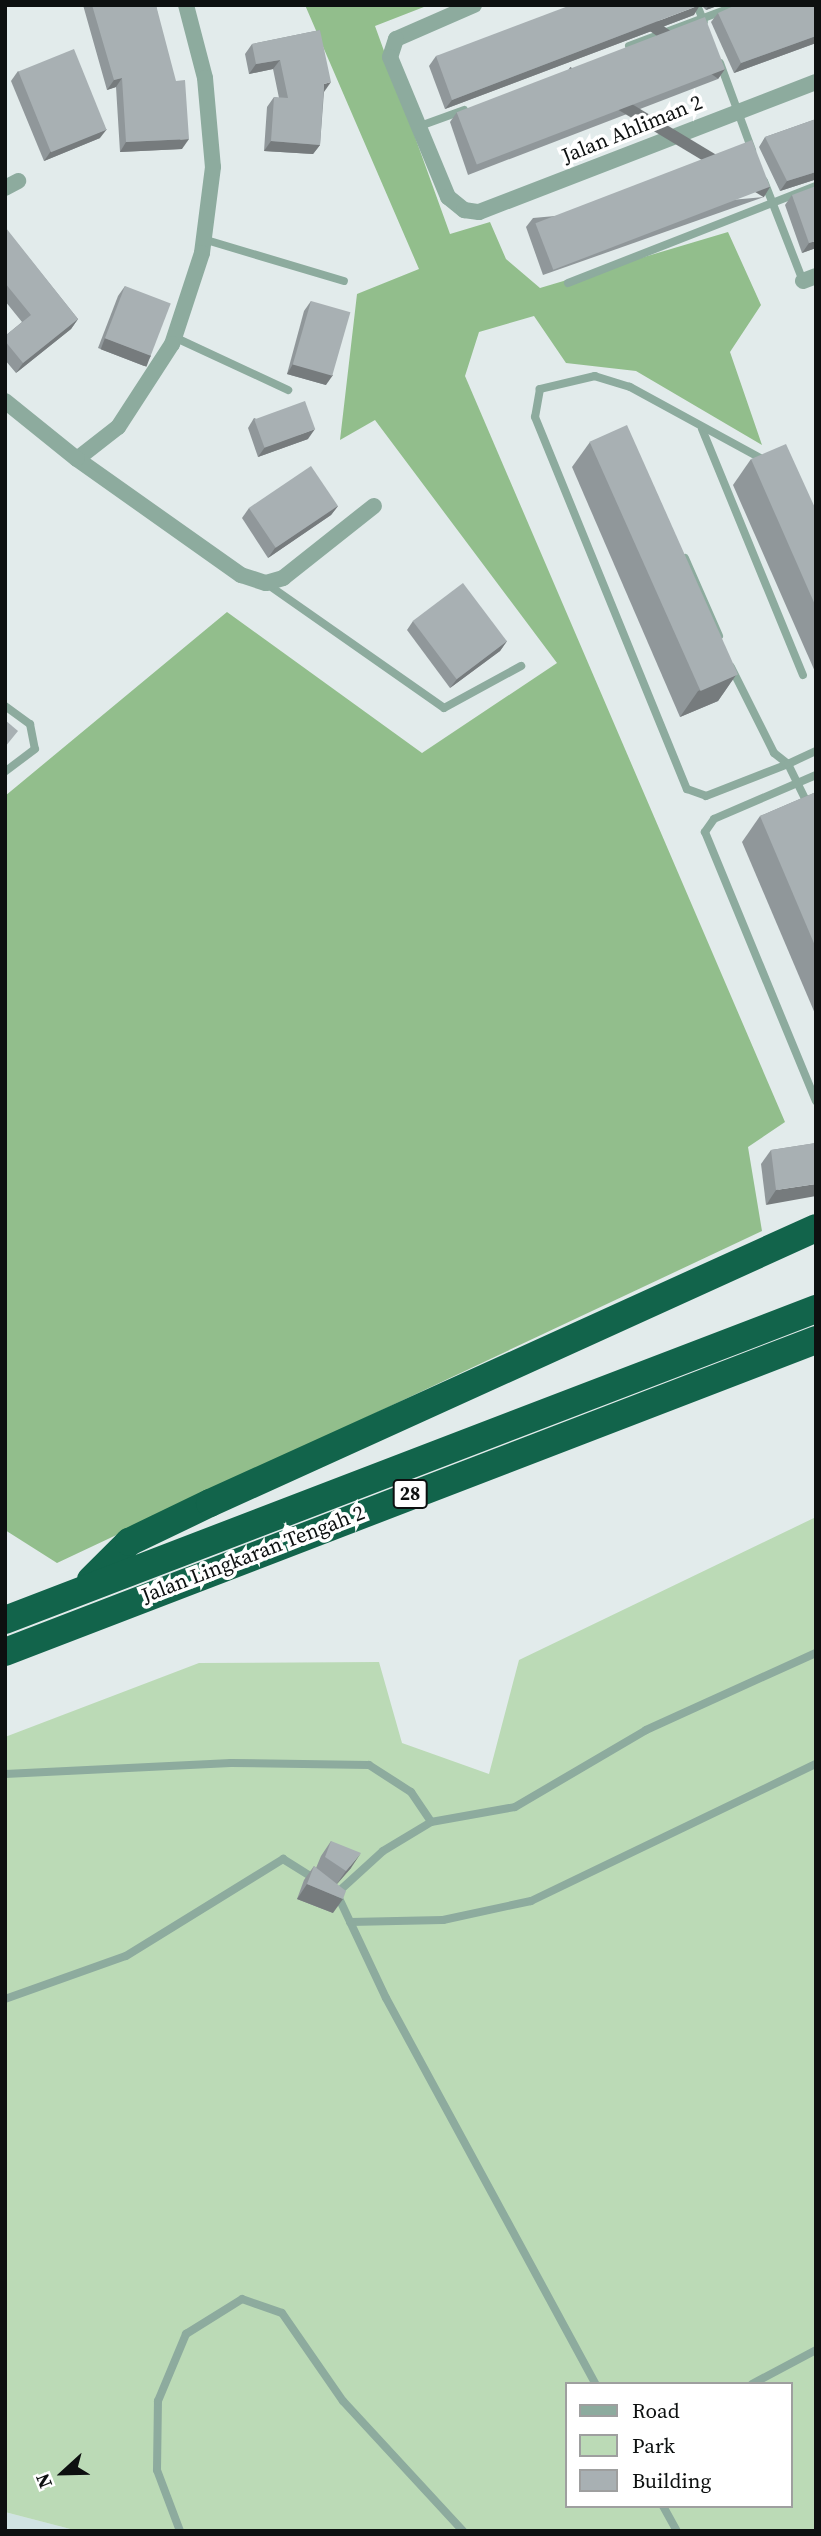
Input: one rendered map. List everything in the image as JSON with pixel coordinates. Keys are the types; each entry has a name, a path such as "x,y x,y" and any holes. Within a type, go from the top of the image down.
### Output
{"highway":[{"path":"84,1588 141,1537 816,1228"},
{"name":"Jalan Lingkaran Tengah 2","path":"5,1619 816,1309"},
{"name":"Jalan Lingkaran Tengah 2","path":"5,1652 816,1340"}],"street":[{"path":"77,459 118,427 174,337 203,239 212,167 205,78 186,5"},
{"path":"420,127 390,57 396,38 474,5"},
{"name":"Jalan Ahliman 2","path":"420,127 448,197 464,209 479,212 816,82"},
{"path":"5,401 77,459 242,575 266,583 283,578 374,506"}],"lane":[{"path":"697,5 707,30"},
{"path":"613,52 738,5"},
{"path":"716,53 755,156"},
{"path":"420,127 473,106"},
{"path":"759,168 772,202 809,279"},
{"path":"568,283 816,186"},
{"path":"203,239 344,281"},
{"path":"174,337 288,390"},
{"path":"773,465 702,429 630,387 596,376 540,389 535,417 691,793 706,796 816,751"},
{"path":"702,429 803,675"},
{"path":"679,545 722,645"},
{"path":"266,583 444,708 521,666"},
{"path":"728,658 765,743 788,764 816,821"},
{"path":"5,706 30,724 35,749 5,772"},
{"path":"816,775 714,819 705,832 816,1101"},
{"path":"337,1893 383,1851 432,1822 515,1807 646,1730 816,1653"},
{"path":"5,1774 231,1763 369,1765 411,1792 432,1822"},
{"path":"350,1922 443,1920 531,1901 816,1764"},
{"path":"5,2000 126,1956 283,1859 337,1893 595,2382"},
{"path":"180,2531 157,2470 158,2401 186,2334 242,2298 282,2314 343,2401 463,2531"},
{"path":"756,2382 816,2350"},
{"path":"664,2508 677,2531"}],"shaded area":[{"path":"5,2512 78,2531 5,2531"}],"green space":[{"path":"305,5 429,5 375,26 450,234 490,222 506,259 540,288 728,232 761,305 730,352 762,445 636,371 566,363 534,316 479,332 465,376 785,1122 748,1147 762,1231 57,1563 5,1530 5,796 227,612 422,753 557,663 375,420 340,440 357,294 419,269"},
{"path":"816,1517 816,2531 78,2531 5,2512 5,1737 199,1663 379,1662 402,1743 489,1774 519,1660"}],"building":[{"path":"92,5 156,5 176,81 185,80 189,139 126,142 122,78 114,80"},
{"path":"571,5 700,5 452,100 436,56"},
{"path":"736,5 816,5 816,36 741,63 718,13"},
{"path":"705,17 725,69 477,165 457,112"},
{"path":"320,30 331,82 324,84 320,145 271,141 274,97 288,98 280,60 256,64 252,44"},
{"path":"74,49 107,130 51,152 18,71"},
{"path":"816,119 816,172 787,181 765,137"},
{"path":"752,140 770,187 553,270 535,223"},
{"path":"816,186 816,241 809,243 792,195"},
{"path":"5,228 78,319 23,363 5,341 5,336 31,315 5,283"},
{"path":"125,286 171,304 151,356 105,338"},
{"path":"311,301 350,312 332,376 293,364"},
{"path":"305,401 315,429 265,448 254,419"},
{"path":"627,425 738,674 701,691 590,442"},
{"path":"786,444 816,510 816,607 751,459"},
{"path":"311,466 338,506 276,548 249,508"},
{"path":"463,583 507,641 457,679 413,621"},
{"path":"5,720 18,731 5,747"},
{"path":"816,792 816,948 760,816"},
{"path":"816,1143 816,1184 776,1190 771,1150"},
{"path":"331,1841 361,1853 346,1871 325,1857"},
{"path":"314,1866 346,1891 343,1899 307,1884"}]}
